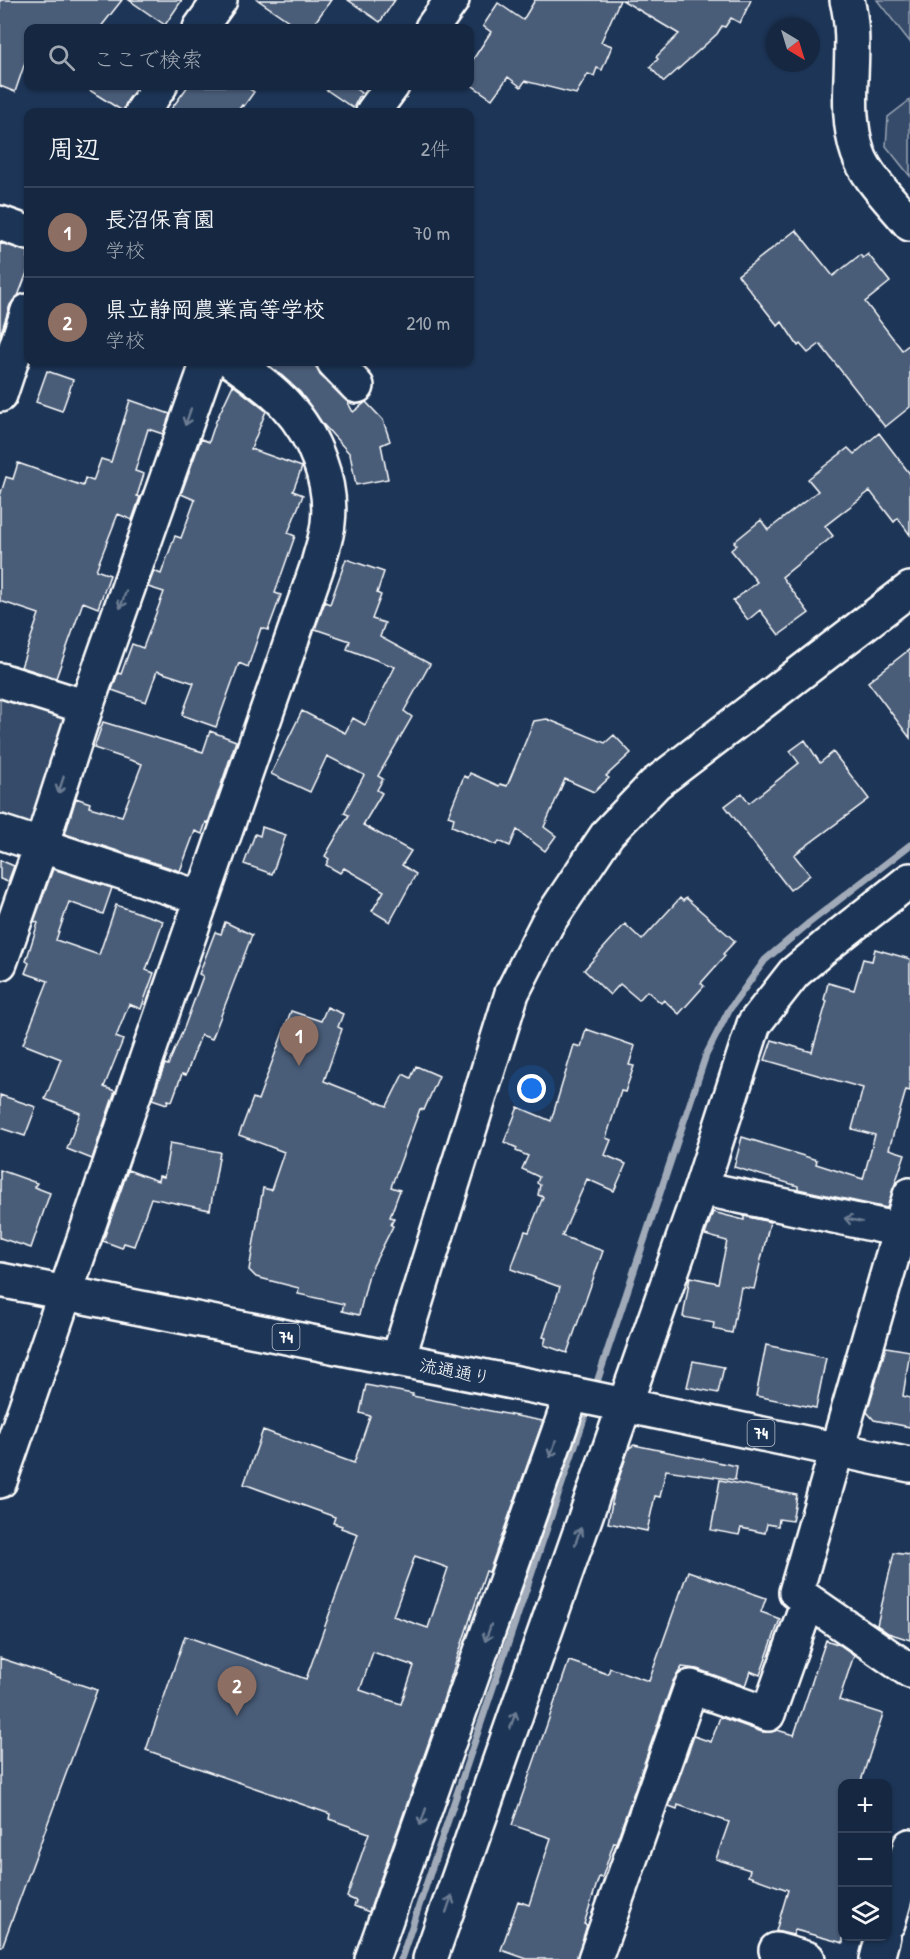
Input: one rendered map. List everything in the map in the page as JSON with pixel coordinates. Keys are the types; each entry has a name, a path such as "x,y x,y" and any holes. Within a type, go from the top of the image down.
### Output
{"street":[{"path":"203,24 220,0"},
{"path":"435,24 452,0"},
{"path":"848,0 854,45 850,84 851,119 858,154 870,174 910,224"},
{"path":"145,108 157,90"},
{"path":"376,108 389,90"},
{"path":"0,223 24,232"},
{"path":"0,395 24,323"},
{"path":"0,963 86,707 207,366"},
{"path":"0,1481 318,564 328,525 329,492 319,458 304,431 288,406 270,389 238,366"},
{"path":"338,366 357,386"},
{"path":"398,1359 512,993 553,914 608,833 654,784 910,589"},
{"path":"0,680 86,707"},
{"path":"0,832 201,898"},
{"path":"430,1959 617,1404 701,1188 754,1024 794,973 910,880"},
{"path":"701,1188 905,1231"},
{"path":"910,1195 905,1231 796,1592 910,1671"},
{"name":"流通通り","path":"0,1280 572,1394 910,1465"},
{"path":"372,1959 572,1394"},
{"path":"595,1959 691,1687 768,1714 808,1601"},
{"path":"892,1909 910,1846"},
{"path":"877,1959 882,1941"},
{"path":"776,1950 808,1959"}],"shaded area":[{"path":"877,0 910,0 910,42"},
{"path":"910,100 910,176 886,146 888,117"},
{"path":"0,688 67,711 39,819 27,825 0,816"}],"building":[{"path":"0,0 122,0 103,24 24,24 24,66 15,92 0,86"},
{"path":"129,0 182,0 164,24"},
{"path":"258,0 331,0 314,24 293,24"},
{"path":"348,0 395,0 380,22"},
{"path":"535,0 620,0 601,42 612,46 602,70 597,68 594,76 588,74 576,94 525,81 521,87 508,77 492,99 474,87 474,58 491,32 483,26 498,3 523,20"},
{"path":"622,0 751,0 740,23 731,18 725,27 722,26 717,34 664,82 650,67 658,59 656,57 679,34"},
{"path":"89,90 135,90 125,108 118,108"},
{"path":"185,90 251,90 254,92 240,108 172,108"},
{"path":"327,90 357,90 361,93 353,108"},
{"path":"796,230 833,276 860,255 863,258 868,254 890,282 865,302 902,350 910,344 910,407 885,427 820,344 808,353 800,344 798,346 782,322 778,326 738,275"},
{"path":"0,243 24,250 24,280 18,296 10,305 0,336"},
{"path":"270,366 316,366 320,375 347,401 353,412 366,402 383,420 390,441 381,445 388,479 356,485 350,454 322,423 300,392"},
{"path":"47,371 73,380 62,411 36,402"},
{"path":"233,385 266,411 251,449 302,467 293,491 303,495 288,533 295,536 275,593 281,595 268,630 261,628 248,667 239,663 216,727 182,715 194,683 157,671 146,702 112,690 118,673 121,674 132,644 143,648 164,592 148,587 154,571 161,574 175,536 181,538 195,500 181,494 201,439 209,442"},
{"path":"130,400 170,414 163,434 148,429 135,471 144,474 137,496 140,497 132,520 118,514 96,570 110,575 98,608 83,602 56,678 21,667 39,614 0,601 0,496 6,477 13,479 18,463 83,486 85,478 93,481 101,459 111,462"},
{"path":"879,433 910,474 910,535 898,518 894,522 870,491 825,526 833,536 782,577 809,613 779,635 760,610 748,620 733,601 757,582 731,550 737,545 734,542 761,520 768,530 818,491 808,479 848,448 854,454"},
{"path":"346,559 384,572 377,593 381,595 372,619 385,623 380,637 430,664 404,711 412,717 378,776 383,779 377,790 382,793 363,825 411,851 402,865 416,874 390,922 372,911 384,891 344,868 340,873 326,865 329,859 325,856 349,815 344,813 364,775 327,756 310,792 271,774 302,711 345,733 353,718 365,725 395,667 347,649 350,641 315,629 325,602 330,604"},
{"path":"910,649 910,738 868,682"},
{"path":"547,719 605,743 614,735 631,753 606,776 609,778 594,792 565,779 544,827 556,836 545,851 517,830 510,846 499,841 497,845 452,826 454,818 448,816 464,776 468,778 470,773 499,786 500,784 507,786 534,721"},
{"path":"103,722 203,752 210,731 236,741 208,823 206,822 202,834 195,831 180,871 65,834 76,798 90,803 89,807 122,816 142,764 94,748"},
{"path":"805,740 820,763 833,752 869,799 794,855 810,875 790,890 725,806 742,793 749,803 799,763 790,751"},
{"path":"262,827 286,835 272,874 244,864 255,834 260,836"},
{"path":"0,860 14,866 8,882 0,879"},
{"path":"53,869 112,888 103,914 69,902 56,940 99,955 116,905 163,921 146,970 154,973 141,1009 129,1004 116,1037 123,1040 104,1087 115,1091 92,1159 67,1149 80,1113 45,1099 61,1059 23,1044 48,981 25,973 29,963 26,961 38,923 34,921"},
{"path":"680,898 683,901 686,898 735,941 701,983 704,986 679,1014 664,1000 661,1003 647,991 639,1000 620,984 610,995 584,970 625,924 642,940"},
{"path":"225,922 252,935 212,1039 201,1035 186,1075 182,1074 172,1101 168,1100 167,1104 152,1099 165,1064 168,1065 184,1028 203,976 199,974 215,932 221,934"},
{"path":"875,949 910,959 910,1091 906,1090 889,1149 905,1154 887,1208 798,1189 798,1186 734,1167 742,1137 817,1160 816,1164 863,1179 875,1135 852,1129 863,1088 765,1060 772,1040 812,1052 827,1001 824,1000 828,983 854,990 863,959 872,961"},
{"path":"327,1007 343,1014 338,1027 342,1029 324,1081 387,1106 403,1074 411,1078 416,1066 439,1076 424,1110 420,1109 391,1187 400,1190 390,1217 394,1218 391,1225 393,1226 369,1274 359,1315 342,1311 344,1304 298,1294 299,1288 256,1277 249,1270 263,1188 271,1190 284,1152 239,1135 253,1098 258,1100 291,1011 321,1021"},
{"path":"586,1029 635,1046 629,1065 634,1066 625,1092 621,1091 606,1138 611,1140 605,1155 626,1164 614,1191 587,1179 562,1236 603,1251 567,1353 544,1345 546,1338 543,1337 560,1287 511,1269 525,1231 529,1232 543,1197 538,1195 539,1177 522,1169 528,1156 504,1142 518,1107 551,1121 574,1045 581,1047"},
{"path":"0,1095 36,1107 25,1136 0,1128"},
{"path":"170,1143 220,1152 210,1210 151,1198 134,1246 124,1243 122,1248 103,1241 128,1170 158,1181 159,1176 164,1177"},
{"path":"0,1170 37,1183 34,1187 50,1193 31,1248 0,1238"},
{"path":"713,1212 744,1220 744,1216 770,1222 754,1289 741,1287 732,1333 713,1329 714,1323 683,1317 690,1277 718,1283 727,1241 705,1235"},
{"path":"766,1345 826,1358 816,1408 756,1396"},
{"path":"886,1347 910,1351 903,1396 910,1398 910,1427 874,1420 867,1412"},
{"path":"693,1361 724,1367 718,1393 687,1387"},
{"path":"366,1385 543,1421 489,1572 486,1571 369,1912 354,1906 356,1901 347,1897 369,1833 329,1819 330,1814 146,1750 185,1636 306,1679 358,1534 333,1523 335,1517 244,1484 263,1430 354,1463 370,1416 360,1413","holes":["415,1556 448,1568 428,1628 393,1616","373,1652 414,1666 401,1704 360,1690"]},
{"path":"634,1445 737,1466 735,1480 666,1470 660,1497 655,1496 647,1531 608,1523 614,1493 629,1448"},
{"path":"720,1480 797,1495 792,1521 779,1519 778,1526 767,1524 765,1533 741,1528 739,1535 711,1530"},
{"path":"894,1553 910,1555 910,1640 888,1633 877,1625"},
{"path":"688,1571 766,1598 761,1612 780,1619 760,1675 750,1671 745,1686 697,1669 682,1667 673,1681 616,1843 614,1842 602,1878 599,1877 584,1924 587,1925 577,1959 527,1959 501,1950 518,1901 529,1905 551,1838 512,1825 569,1661 608,1674 610,1668 649,1681"},
{"path":"826,1640 840,1645 854,1655 839,1700 883,1714 862,1779 838,1779 838,1941 843,1941 843,1943 795,1930 793,1935 776,1931 788,1890 748,1876 750,1870 716,1859 729,1822 678,1805 677,1809 669,1806 694,1736 711,1742 720,1717 762,1732 777,1730 794,1735"},
{"path":"0,1658 97,1690 2,1947 0,1947"}],"waterway":[{"path":"594,1391 706,1055 729,1010 765,960 910,845"},
{"path":"401,1959 588,1407"}],"place":[{"name":"長沼保育園","path":"299,1066"},
{"name":"県立静岡農業高等学校","path":"237,1716"}]}
